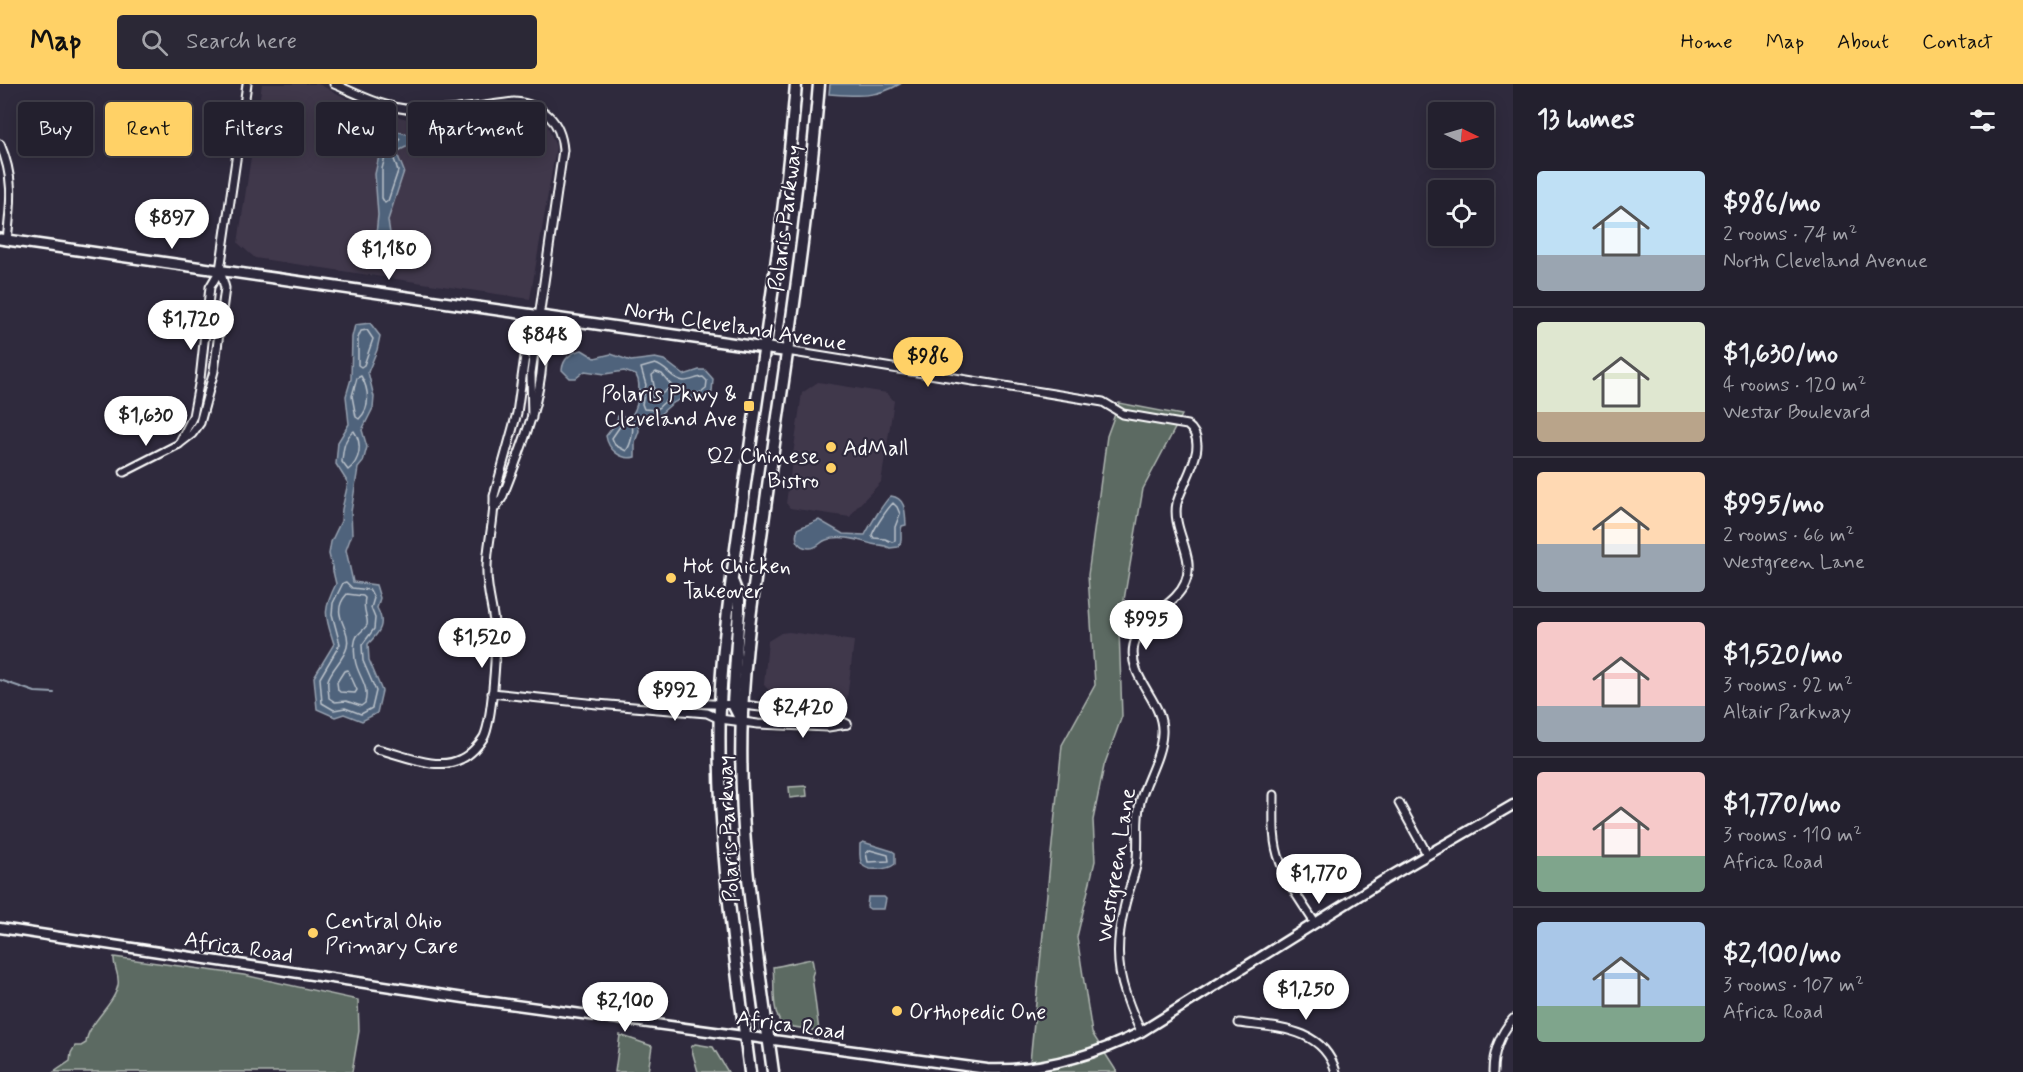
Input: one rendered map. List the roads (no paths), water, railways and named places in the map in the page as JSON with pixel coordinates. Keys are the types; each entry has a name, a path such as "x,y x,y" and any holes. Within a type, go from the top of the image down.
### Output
{"main road":[{"name":"Polaris Parkway","path":"750,1072 722,833 720,703 727,615 765,348 790,151 796,84"},
{"name":"Polaris Parkway","path":"738,705 808,192 819,84"},
{"name":"North Cleveland Avenue","path":"3,240 787,351"},
{"path":"732,580 739,599 738,705 742,721"},
{"name":"Polaris Parkway","path":"742,721 744,828 773,1072"}],"street":[{"path":"179,444 193,416 200,379 210,287 220,270 247,84"},
{"path":"334,84 372,100 404,109 435,111 514,102 534,105 549,114 560,132 563,150 540,316 544,344 532,418 502,498 495,508"},
{"path":"0,144 8,162 11,184 3,240"},
{"path":"124,472 179,444 192,434 200,423 214,371 225,288 220,270"},
{"path":"377,749 434,764 452,763 470,753 483,738 492,693 495,631 487,576 487,548 495,508 494,496 517,413 527,342 540,316"},
{"name":"North Cleveland Avenue","path":"787,351 1074,398"},
{"name":"Westgreen Lane","path":"1074,398 1103,402 1123,414 1187,425 1194,430 1197,437 1194,458 1177,505 1177,521 1188,557 1185,584 1139,631 1133,654 1138,676 1162,721 1162,734 1140,804 1136,863 1119,929 1121,984 1141,1032"},
{"path":"492,693 597,705 707,713 720,719 758,724 816,727 847,724 829,715 720,703 656,703 635,706"},
{"path":"1274,795 1275,837 1280,861 1292,887 1315,923"},
{"path":"1399,803 1427,854"},
{"name":"Africa Road","path":"0,928 464,999 987,1070 1009,1070 1043,1067 1074,1059 1141,1032 1427,854 1513,806"},
{"path":"1493,1072 1497,1048 1513,1019"},
{"path":"1239,1023 1291,1030 1311,1037 1327,1053 1336,1072"}],"water":[{"path":"830,84 900,84 883,92 857,95 829,94"},
{"path":"396,131 408,133 408,146 398,151 404,171 388,220 391,240 389,246 380,249 375,245 378,215 375,174 379,156 396,156"},
{"path":"370,323 380,336 368,372 374,397 373,408 362,430 367,447 363,462 358,468 351,512 352,534 346,550 353,582 376,585 380,598 377,608 381,619 380,628 368,644 369,660 382,691 377,713 362,721 344,714 335,717 317,709 314,677 334,644 326,614 336,584 329,554 331,542 341,521 348,483 336,464 338,442 349,424 346,396 351,379 352,337 355,325"},
{"path":"582,350 595,358 611,354 631,361 655,358 664,360 684,375 705,370 713,379 712,392 703,399 678,400 659,416 643,416 638,423 635,457 620,456 609,445 606,436 616,423 618,416 630,417 633,414 638,397 638,379 636,375 624,371 605,374 585,371 576,378 570,378 562,370 564,363 571,354"},
{"path":"891,496 903,503 905,512 906,525 902,526 901,543 898,547 890,548 843,538 831,538 812,548 805,548 799,544 796,535 799,528 819,520 843,534 865,535"},
{"path":"863,842 895,853 895,864 878,869 865,867 860,857 860,844"},
{"path":"868,897 884,897 886,899 884,909 867,907"}],"waterway":[{"path":"0,680 35,692 54,693"}],"place":[{"name":"Polaris Pkwy & Cleveland Ave","path":"749,406"},
{"name":"AdMall","path":"831,447"},
{"name":"Q2 Chinese Bistro","path":"831,468"},
{"name":"Hot Chicken Takeover","path":"671,578"},
{"name":"Central Ohio Primary Care","path":"313,933"},
{"name":"Orthopedic One","path":"897,1011"}]}
